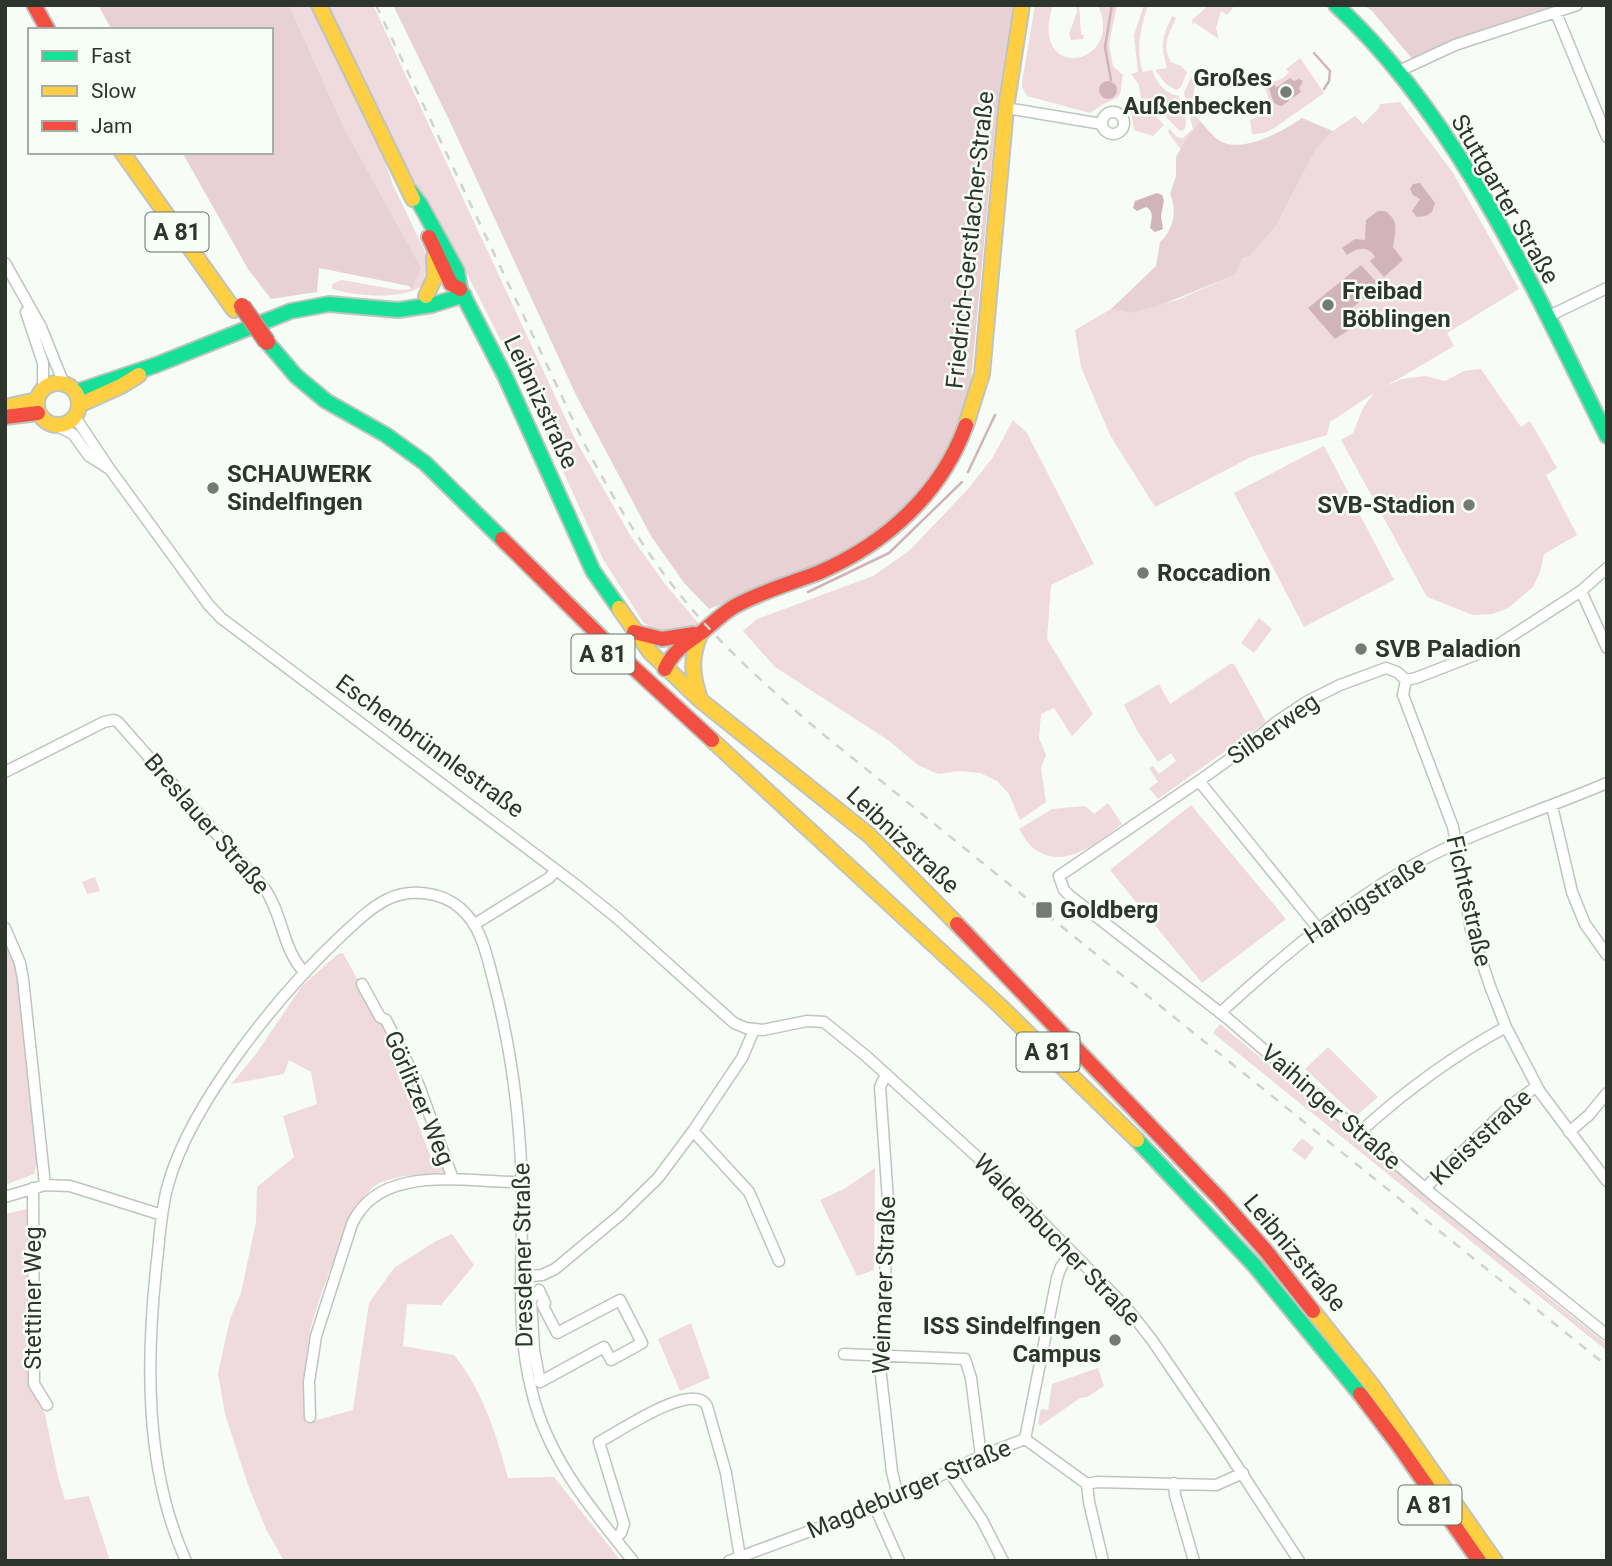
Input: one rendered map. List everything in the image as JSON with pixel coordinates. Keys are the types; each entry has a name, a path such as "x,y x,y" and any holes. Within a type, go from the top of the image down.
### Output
{"main road":[{"path":"34,5 47,28"},
{"path":"46,5 58,28"},
{"path":"319,5 410,191 451,284 462,292"},
{"name":"Friedrich-Gerstlacher-Straße","path":"665,668 673,652 731,608 832,566 867,547 916,507 951,462 974,411 982,374 1006,108 1022,5"},
{"name":"Stuttgarter Straße","path":"1336,5 1399,71 1467,169 1500,226 1607,436"},
{"name":"A 81","path":"123,154 238,308"},
{"name":"A 81","path":"133,154 263,344 326,401 393,439 431,469 610,646 1000,1006 1167,1170 1255,1266 1338,1366 1397,1443 1479,1561"},
{"path":"410,191 457,271 462,292"},
{"path":"426,296 434,283 436,271 428,236"},
{"path":"408,309 445,287 462,292"},
{"path":"39,401 46,422 57,426 67,424 73,399 118,376 145,369 271,317 301,308 329,304 387,310 408,309 432,305 462,292"},
{"name":"Leibnizstraße","path":"462,292 505,376 593,571 634,632 665,668 700,700 869,835 1172,1147 1266,1251 1372,1385 1495,1561"},
{"name":"A 81","path":"263,344 270,361 308,398 340,421 390,450 433,486 610,661 978,1000 1157,1175 1235,1257 1364,1413 1469,1561"},
{"path":"5,417 39,401 52,383 73,399"},
{"path":"5,407 39,401"},
{"name":"Friedrich-Gerstlacher-Straße","path":"634,632 662,639 684,638 702,632"},
{"name":"Friedrich-Gerstlacher-Straße","path":"665,668 681,661 702,632"},
{"path":"693,648 691,670 700,700"}],"street":[{"path":"1399,71 1455,45 1577,5"},
{"path":"1556,13 1607,137"},
{"path":"1006,108 1102,124"},
{"path":"5,263 39,347 44,371 39,401"},
{"name":"Eschenbrünnlestraße","path":"5,263 41,327 73,399 109,468 221,618 617,918 729,1018 740,1026 754,1030"},
{"path":"1547,317 1607,288"},
{"name":"Eschenbrünnlestraße","path":"57,426 73,434 89,456 109,468"},
{"path":"1406,680 1493,648 1581,591 1607,568"},
{"path":"1581,591 1607,648"},
{"name":"Silberweg","path":"1059,876 1199,780 1296,708 1340,685 1386,668 1398,671 1406,680"},
{"name":"Fichtestraße","path":"1406,680 1404,695 1437,778 1458,844 1463,892 1471,930 1506,1027 1537,1086 1607,1181"},
{"name":"Breslauer Straße","path":"5,772 104,722 114,720 265,888 292,958 305,973"},
{"path":"1199,780 1317,927"},
{"name":"Harbigstraße","path":"1220,1013 1317,927 1400,873 1458,844 1607,783"},
{"path":"1552,806 1575,899 1586,924 1607,955"},
{"path":"186,1561 169,1514 156,1457 150,1324 166,1188 175,1161 204,1107 253,1035 305,973 377,905 390,897 418,893 432,895 457,905 475,924 549,878 556,870"},
{"name":"Vaihinger Straße","path":"1059,876 1070,896 1220,1013 1425,1188 1607,1335"},
{"name":"Dresdener Straße","path":"475,924 494,985 508,1050 518,1117 522,1182 524,1354 533,1397 541,1423 561,1466 633,1561"},
{"path":"5,928 20,962 23,979 45,1185"},
{"name":"Görlitzer Weg","path":"362,984 380,1017 386,1020 408,1062 453,1179"},
{"name":"Waldenbucher Straße","path":"754,1030 807,1021 824,1023 842,1035 984,1163 1126,1307 1152,1340 1243,1473 1299,1561"},
{"path":"1360,1132 1388,1106 1506,1027"},
{"path":"522,1277 542,1275 555,1269 620,1215 658,1178 747,1050 754,1030"},
{"name":"Weimarer Straße","path":"886,1074 880,1087 888,1200 880,1367 891,1472 898,1496"},
{"name":"Kleiststraße","path":"1425,1188 1510,1106 1537,1086"},
{"path":"1569,1132 1589,1115 1607,1094"},
{"path":"693,1131 749,1192 779,1261"},
{"path":"310,1417 309,1382 316,1336 358,1212 367,1201 383,1190 400,1185 453,1179 522,1182"},
{"path":"5,1197 45,1185 79,1188 162,1215"},
{"name":"Stettiner Weg","path":"33,1188 34,1384 47,1405"},
{"path":"1025,1439 1057,1279 1072,1252"},
{"path":"539,1290 545,1303 542,1304 557,1333 620,1300 642,1343 611,1360 604,1347 540,1382 534,1350 531,1300 539,1290"},
{"path":"844,1354 968,1361 981,1456"},
{"path":"615,1538 621,1533 624,1524 599,1442 676,1400 698,1397 707,1406 726,1473 740,1557"},
{"name":"Magdeburger Straße","path":"729,1561 875,1507 981,1456 1025,1439 1087,1484"},
{"path":"949,1471 982,1520 1003,1561"},
{"path":"1104,1561 1087,1484 1216,1485 1228,1482 1243,1473"},
{"path":"1174,1483 1194,1561"},
{"path":"875,1507 899,1561"}],"shaded area":[{"path":"98,5 289,5 346,132 421,268 412,289 409,286 319,268 317,292 271,299 248,269 183,154 273,154 273,28 111,28"},
{"path":"289,5 311,5 382,153 393,185 429,260 423,285 414,290 379,296 332,289 332,284 342,280 398,290 412,289"},
{"path":"328,5 373,5 576,441 630,535 665,584 699,624 678,632 663,632 650,627 643,622 603,559 526,390 458,256 454,258 382,118"},
{"path":"393,5 1013,5 997,107 969,402 944,460 891,526 821,566 709,609 684,583 651,536 575,393"},
{"path":"1035,5 1053,5 1049,30 1053,47 1063,56 1076,58 1089,53 1099,42 1103,26 1098,5 1117,5 1109,44 1113,66 1123,75 1119,96 1090,113 1027,96 1022,82"},
{"path":"1076,5 1079,5 1081,34 1084,35 1083,39 1071,40 1069,34 1077,12"},
{"path":"1144,5 1148,5 1139,46 1143,72 1152,70 1162,87 1179,96 1185,117 1184,130 1180,131 1159,110 1141,100 1139,85 1131,74 1138,72 1134,35"},
{"path":"1209,5 1232,5 1233,8 1227,15 1221,11 1216,28 1219,39 1193,24 1192,20"},
{"path":"1364,5 1559,5 1452,40 1414,61"},
{"path":"1172,16 1176,18 1167,40 1168,56 1171,62 1187,72 1181,87 1176,90 1166,84 1155,70 1167,68 1163,41"},
{"path":"1300,58 1324,93 1273,129 1252,134 1250,120 1262,115 1268,104 1263,86 1268,86 1272,101 1290,101 1298,94 1294,82 1276,87 1271,83 1283,78 1289,72 1286,69"},
{"path":"1196,76 1194,105 1200,121 1181,150 1168,132 1169,128 1177,137 1183,138 1193,129 1184,93 1191,77"},
{"name":"Großes Außenbecken","path":"1290,78 1303,81 1299,88 1301,92 1282,106 1278,105 1273,102 1268,86 1271,83 1277,87"},
{"path":"1108,81 1114,84 1117,90 1114,96 1108,99 1102,96 1099,90 1102,84"},
{"name":"Freibad Böblingen","path":"1400,102 1453,173 1519,289 1447,333 1454,346 1386,386 1402,379 1425,376 1445,381 1464,371 1481,369 1521,427 1530,421 1557,468 1546,475 1577,535 1544,554 1533,587 1508,608 1492,614 1473,615 1427,597 1341,440 1353,433 1363,408 1374,393 1330,422 1327,435 1251,457 1155,507 1110,435 1081,367 1075,330 1111,309 1130,313 1177,300 1235,275 1243,258 1276,226 1316,149 1333,131 1355,116 1363,124 1380,104"},
{"path":"1135,106 1152,112 1164,125 1153,136 1134,130 1131,110"},
{"path":"1302,118 1333,131 1316,149 1276,226 1249,256 1243,258 1235,275 1158,306 1130,313 1111,309 1156,266 1160,242 1173,219 1174,207 1170,194 1176,176 1176,157 1200,121 1220,141 1240,145 1274,134"},
{"path":"1420,183 1435,203 1432,212 1417,217 1412,211 1420,199 1413,195 1410,189 1413,184"},
{"path":"1157,193 1162,195 1164,200 1161,216 1163,229 1155,232 1150,228 1151,211 1146,207 1137,211 1133,208 1135,201"},
{"path":"1378,211 1385,211 1393,219 1393,247 1403,260 1384,277 1370,261 1375,257 1372,253 1366,249 1358,249 1347,255 1342,248 1355,239 1365,240 1366,220"},
{"path":"1361,265 1379,285 1344,315 1350,329 1335,339 1308,308"},
{"path":"1013,420 1027,433 1094,564 1051,585 1047,639 1093,714 1072,736 1054,708 1041,714 1039,738 1046,755 1041,768 1046,802 1020,820 1009,794 997,781 980,773 959,771 938,774 918,765 888,740 775,667 743,631 757,619 873,576 910,550 968,489 993,457"},
{"path":"1324,446 1394,580 1304,627 1234,493"},
{"path":"1259,618 1272,629 1254,653 1241,643"},
{"path":"1230,664 1234,664 1266,722 1158,799 1149,788 1158,782 1149,768 1153,766 1159,774 1176,761 1171,753 1158,762 1124,705 1159,684 1170,704"},
{"path":"1108,803 1122,824 1091,846 1068,856 1044,854 1030,845 1019,829 1052,809 1085,806 1094,814"},
{"path":"1191,805 1286,919 1202,983 1110,870"},
{"path":"95,877 100,891 87,894 82,882"},
{"path":"5,945 17,969 37,1159 34,1174 5,1185"},
{"path":"343,953 382,1025 389,1030 404,1067 397,1070 408,1097 415,1095 419,1105 412,1108 435,1168 444,1166 446,1169 445,1172 384,1181 367,1194 357,1210 326,1280 312,1323 306,1359 306,1423 353,1410 369,1303 394,1268 452,1234 474,1265 441,1305 407,1304 403,1346 454,1355 480,1398 508,1478 554,1477 621,1561 284,1561 266,1529 248,1485 225,1414 218,1373 230,1319 241,1293 256,1222 257,1187 294,1157 283,1116 317,1104 311,1072 289,1060 284,1074 231,1084 256,1054 302,986 338,954"},
{"path":"1220,1024 1607,1344 1607,1351 1213,1033"},
{"path":"1328,1047 1378,1097 1356,1116 1305,1069"},
{"path":"1302,1138 1314,1148 1305,1160 1292,1150"},
{"path":"875,1168 874,1270 857,1276 820,1200 844,1189"},
{"path":"27,1209 29,1388 45,1414 65,1500 89,1496 110,1561 5,1561 5,1214"},
{"path":"691,1323 710,1378 680,1391 658,1339"},
{"path":"1098,1368 1104,1386 1087,1397 1080,1398 1040,1426 1038,1423 1041,1409 1048,1410 1052,1384"}],"waterway":[{"path":"1111,80 1105,47 1112,5"},
{"path":"1314,53 1330,71 1329,81 1324,89"},
{"path":"968,472 995,415"},
{"path":"808,592 889,553 962,482"}],"railway":[{"path":"376,5 584,443 641,541 667,578 713,633 819,731 1607,1366"}],"traffic: fast":[{"path":"1336,5 1380,50 1420,99 1456,152 1521,265 1607,436"},
{"path":"410,191 457,271 460,289 505,376 593,571 619,608"},
{"path":"76,392 156,365 291,311 329,304 398,310 432,305 464,295"},
{"path":"267,342 296,376 326,401 386,435 425,463 502,539"},
{"path":"1137,1140 1255,1266 1360,1394"}],"traffic: slow":[{"path":"319,5 413,199"},
{"path":"966,425 982,374 1006,108 1022,5"},
{"path":"123,154 234,310"},
{"path":"426,296 435,277 434,258"},
{"path":"79,405 139,375"},
{"path":"58,383 73,389 79,404 73,419 58,425 43,419 37,404 43,389 58,383"},
{"path":"5,407 37,400"},
{"path":"619,608 650,652 700,700 869,835 957,924"},
{"path":"700,635 693,667 700,699"},
{"path":"712,740 1000,1006 1137,1140"},
{"path":"1313,1311 1372,1385 1495,1561"}],"traffic: jam":[{"path":"34,5 47,28"},
{"path":"429,237 451,284 460,289"},
{"path":"242,306 267,342"},
{"path":"5,417 38,413"},
{"path":"665,669 680,648 735,606 820,572 889,531 926,494 942,473 966,425"},
{"path":"502,539 610,646 712,740"},
{"path":"634,632 662,639 694,634"},
{"path":"957,924 1220,1199 1266,1251 1313,1311"},
{"path":"1360,1394 1479,1561"}],"place":[{"name":"Großes Außenbecken","path":"1286,92"},
{"name":"Freibad Böblingen","path":"1328,305"},
{"name":"SCHAUWERK Sindelfingen","path":"213,488"},
{"name":"SVB-Stadion","path":"1469,505"},
{"name":"Roccadion","path":"1143,573"},
{"name":"SVB Paladion","path":"1361,649"},
{"name":"Goldberg","path":"1044,910"},
{"name":"ISS Sindelfingen Campus","path":"1115,1340"}]}
